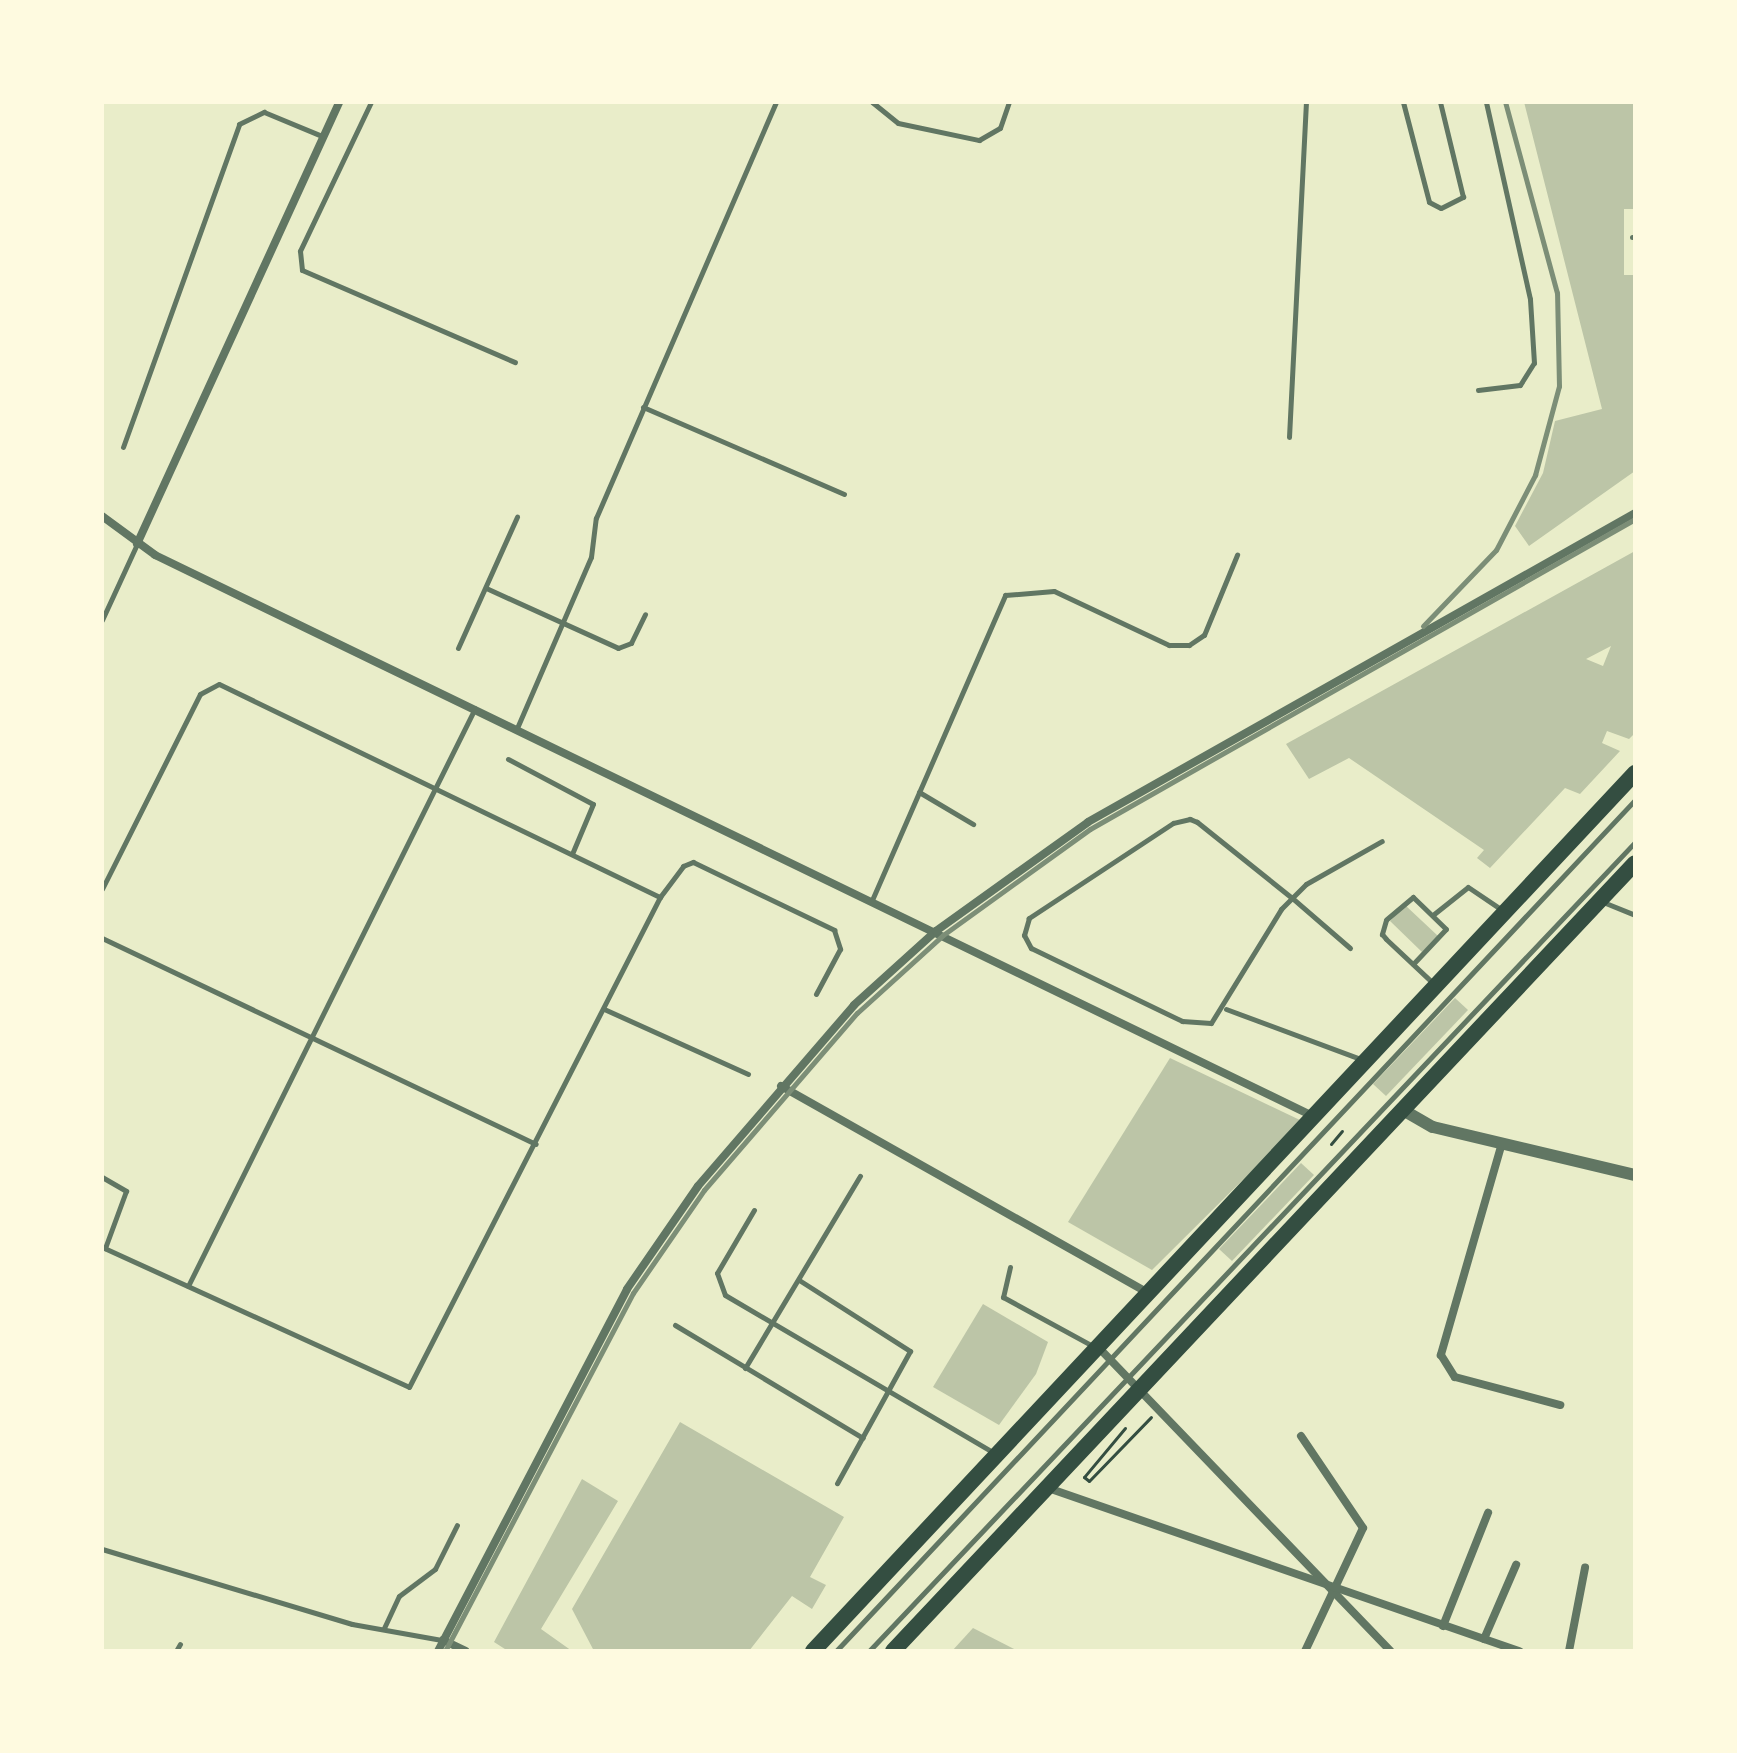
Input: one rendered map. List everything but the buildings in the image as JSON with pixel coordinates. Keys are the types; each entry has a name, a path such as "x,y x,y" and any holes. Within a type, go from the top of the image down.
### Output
{"main road":[{"path":"813,1651 1152,1295 1435,985 1635,773"},
{"path":"893,1651 1046,1487 1133,1383 1403,1110 1635,863"}],"street":[{"path":"137,544 339,102"},
{"path":"438,1651 627,1289 781,1086 936,931 1124,801 1635,513"},
{"path":"102,516 137,544 1316,1117"},
{"path":"781,1086 1152,1295"},
{"path":"1403,1110 1419,1122 1635,1175"},
{"path":"1502,1143 1444,1366 1455,1377 1560,1405"},
{"path":"1100,1349 1391,1651"},
{"path":"1301,1436 1363,1528 1305,1651"},
{"path":"1046,1487 1333,1591 1520,1651"},
{"path":"1443,1626 1488,1513"},
{"path":"1484,1639 1516,1565"},
{"path":"1569,1651 1585,1568"},
{"path":"443,1640 466,1651"}],"lane":[{"path":"371,102 300,251 302,270 515,362"},
{"path":"517,728 591,557 596,518 776,102"},
{"path":"872,102 898,123 979,140 1000,128 1009,102"},
{"path":"1289,437 1306,102"},
{"path":"1403,102 1429,202 1441,208 1460,203 1463,193 1440,102"},
{"path":"1478,390 1520,385 1534,363 1530,299 1486,102"},
{"path":"123,447 239,124 264,112 322,136"},
{"path":"643,407 844,494"},
{"path":"458,648 517,517"},
{"path":"102,620 137,544"},
{"path":"872,900 1005,595 1054,591 1169,645 1189,645 1204,635 1237,555"},
{"path":"486,588 622,649 645,614"},
{"path":"102,889 200,694 213,685 434,786 660,897"},
{"path":"188,1286 314,1041 434,786 476,708"},
{"path":"508,759 593,804 572,854"},
{"path":"919,792 973,824"},
{"path":"836,1651 1114,1362 1635,800"},
{"path":"1350,948 1292,898 1197,822 1182,820 1025,926 1031,948 1182,1021 1211,1023 1226,1009 1269,925 1292,898 1382,841"},
{"path":"869,1651 1133,1383 1635,842"},
{"path":"102,1177 126,1191 104,1247 409,1387 660,897 693,862 834,930 840,949 816,994"},
{"path":"1434,914 1468,887 1505,912"},
{"path":"1413,964 1446,932 1434,914 1409,898 1382,925 1386,939 1435,985"},
{"path":"1599,901 1635,915"},
{"path":"102,938 536,1144"},
{"path":"604,1009 748,1074"},
{"path":"1226,1009 1366,1062"},
{"path":"745,1368 860,1176"},
{"path":"754,1210 717,1279 725,1295 998,1454"},
{"path":"1010,1267 1003,1297 1100,1349"},
{"path":"799,1280 907,1344 910,1356 891,1394 837,1483"},
{"path":"675,1325 863,1438"},
{"path":"384,1628 399,1596 435,1569 457,1525"},
{"path":"102,1549 384,1628 443,1640"},
{"path":"176,1651 180,1644"}],"path":[{"path":"1129,1431 1084,1477 1089,1481 1158,1410"}],"railway":[{"path":"1423,626 1496,550 1535,475 1559,386 1557,293 1505,102"},
{"path":"445,1651 633,1293 704,1190 857,1013 943,935 1090,829 1635,519"}]}
